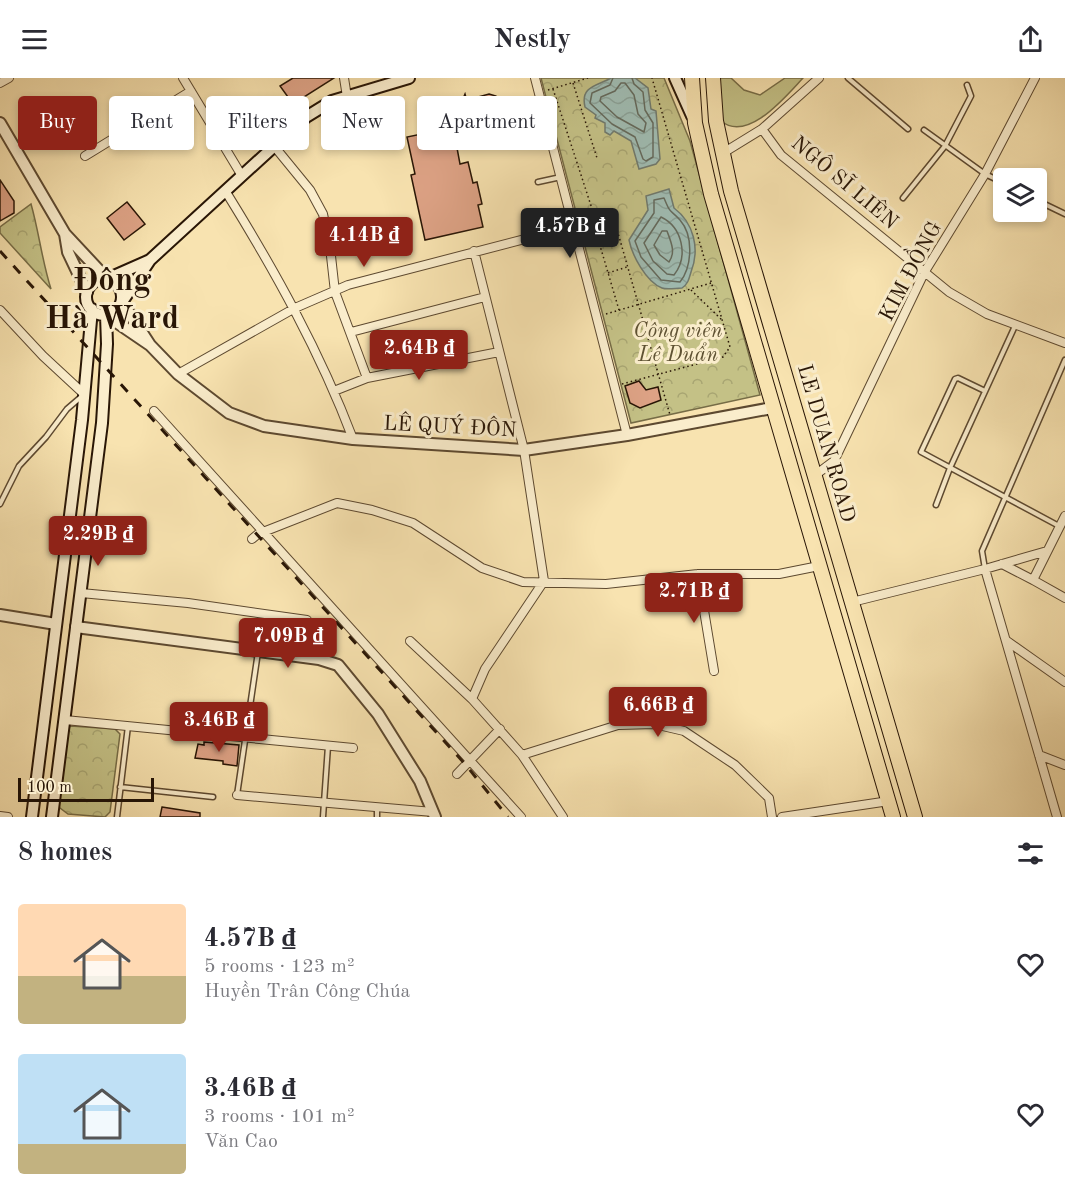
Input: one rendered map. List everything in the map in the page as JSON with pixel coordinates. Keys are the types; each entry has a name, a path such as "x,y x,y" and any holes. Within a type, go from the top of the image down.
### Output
{"highway":[{"name":"LE DUAN ROAD","path":"692,78 695,123 711,194 893,817"},
{"name":"LE DUAN ROAD","path":"712,78 716,121 731,191 915,817"},
{"path":"703,158 723,153"},
{"path":"772,408 792,401"}],"main road":[{"path":"350,96 409,78"},
{"path":"675,78 695,123"},
{"path":"0,123 65,234 107,279 119,287 122,302"},
{"path":"106,315 122,302 150,260 270,150"},
{"path":"65,234 68,252 87,292"},
{"path":"106,315 92,309 86,299 91,284 150,260"},
{"name":"LÊ QUÝ ĐÔN","path":"122,302 150,345 178,374 229,413 249,422 353,439 524,450 627,435 772,408"},
{"path":"32,817 84,394 92,309"},
{"path":"52,817 102,423 107,344 106,315"},
{"name":"LÊ QUÝ ĐÔN","path":"106,315 150,345"},
{"path":"0,615 319,659 338,664 378,714 405,755 434,814"}],"street":[{"path":"0,84 9,78"},
{"path":"183,78 242,176"},
{"path":"344,78 347,96"},
{"path":"535,78 575,226 627,435"},
{"path":"723,153 762,129 819,78"},
{"name":"KIM ĐỒNG","path":"814,476 834,461 903,323 924,273 985,174 1035,78"},
{"path":"85,156 191,92"},
{"name":"NGÔ SĨ LIÊN","path":"762,129 781,154 924,273 968,303 1015,325 1065,343"},
{"path":"277,150 310,190 323,214 330,247 335,292 368,378"},
{"path":"226,192 295,308 334,391 353,439"},
{"path":"178,374 295,308 348,285 575,226"},
{"path":"472,699 484,669 544,581 524,450 474,251"},
{"path":"351,332 485,297"},
{"path":"0,310 42,356 84,394"},
{"path":"334,391 368,378 499,352"},
{"path":"154,411 471,759 521,817"},
{"path":"252,539 263,532 337,503 372,510 412,523 482,568 523,582 606,584 698,574 779,574 819,566"},
{"path":"1033,580 1065,516"},
{"path":"852,602 1047,551"},
{"path":"1002,564 1065,598"},
{"path":"985,569 1057,817"},
{"path":"698,574 714,670"},
{"path":"81,593 188,603 308,620"},
{"path":"410,640 500,729 522,755 563,817"},
{"path":"1007,641 1065,682"},
{"path":"65,720 353,748"},
{"path":"522,755 618,725 654,724 684,731 735,765 769,798 772,817"},
{"path":"457,774 500,729"},
{"path":"1039,755 1065,765"},
{"path":"237,795 434,814"},
{"path":"782,817 889,801"},
{"path":"0,816 9,817"}],"lane":[{"path":"848,78 908,129"},
{"path":"903,198 945,146 971,96 967,85"},
{"path":"924,130 993,178"},
{"path":"538,182 562,177"},
{"path":"1047,205 1065,214"},
{"path":"936,506 950,468 1015,325"},
{"path":"985,569 982,551 1065,360"},
{"path":"985,391 956,378 921,452 1060,527"},
{"path":"1,501 19,466 67,409 84,394"},
{"path":"237,795 259,651"},
{"path":"117,817 128,725"},
{"path":"323,817 328,746"},
{"path":"120,788 213,797"},
{"path":"376,817 377,808"}],"path":[{"path":"539,93 588,78"},
{"path":"615,386 727,355 729,341 652,78"},
{"path":"573,83 597,158"},
{"path":"553,89 596,221 619,310"},
{"path":"616,226 673,425"},
{"path":"608,273 627,266"},
{"path":"598,316 712,283"},
{"path":"690,289 722,320"}],"green space":[{"name":"Công viên Lê Duẩn","path":"541,78 664,78 690,141 760,395 631,423 557,139 557,96 546,96"},
{"path":"716,78 731,78 744,90 760,95 785,78 803,78 766,114 743,126 732,126 721,121"},
{"path":"31,204 51,289 0,233 0,227"},
{"path":"71,726 115,729 120,734 110,812 105,817 68,814 56,805 67,729"}],"water":[{"path":"611,78 635,78 648,88 651,109 656,111 660,159 656,164 639,169 631,141 614,131 610,135 605,132 605,123 595,118 596,115 585,107 584,100 587,91"},
{"path":"669,189 674,208 691,229 695,254 686,285 682,288 669,289 656,285 645,274 633,253 629,240 648,210 646,196"}],"building":[{"path":"293,78 334,78 306,96 287,96 280,86"},
{"path":"417,135 417,150 457,150 460,164 468,162 473,183 477,182 482,204 478,205 483,227 425,240 411,175 415,174 407,137"},
{"path":"0,180 14,201 14,213 0,221"},
{"path":"127,202 145,224 124,240 107,218"},
{"path":"639,381 646,390 658,387 661,400 640,408 630,403 625,386"},
{"path":"204,742 239,745 237,766 223,764 223,761 195,758 198,744 204,745"},
{"path":"162,807 200,813 200,817 160,817"}],"railway":[{"path":"0,251 465,764 508,817"}],"district":[{"name":"Đông Hà Ward","path":"112,297"}]}
